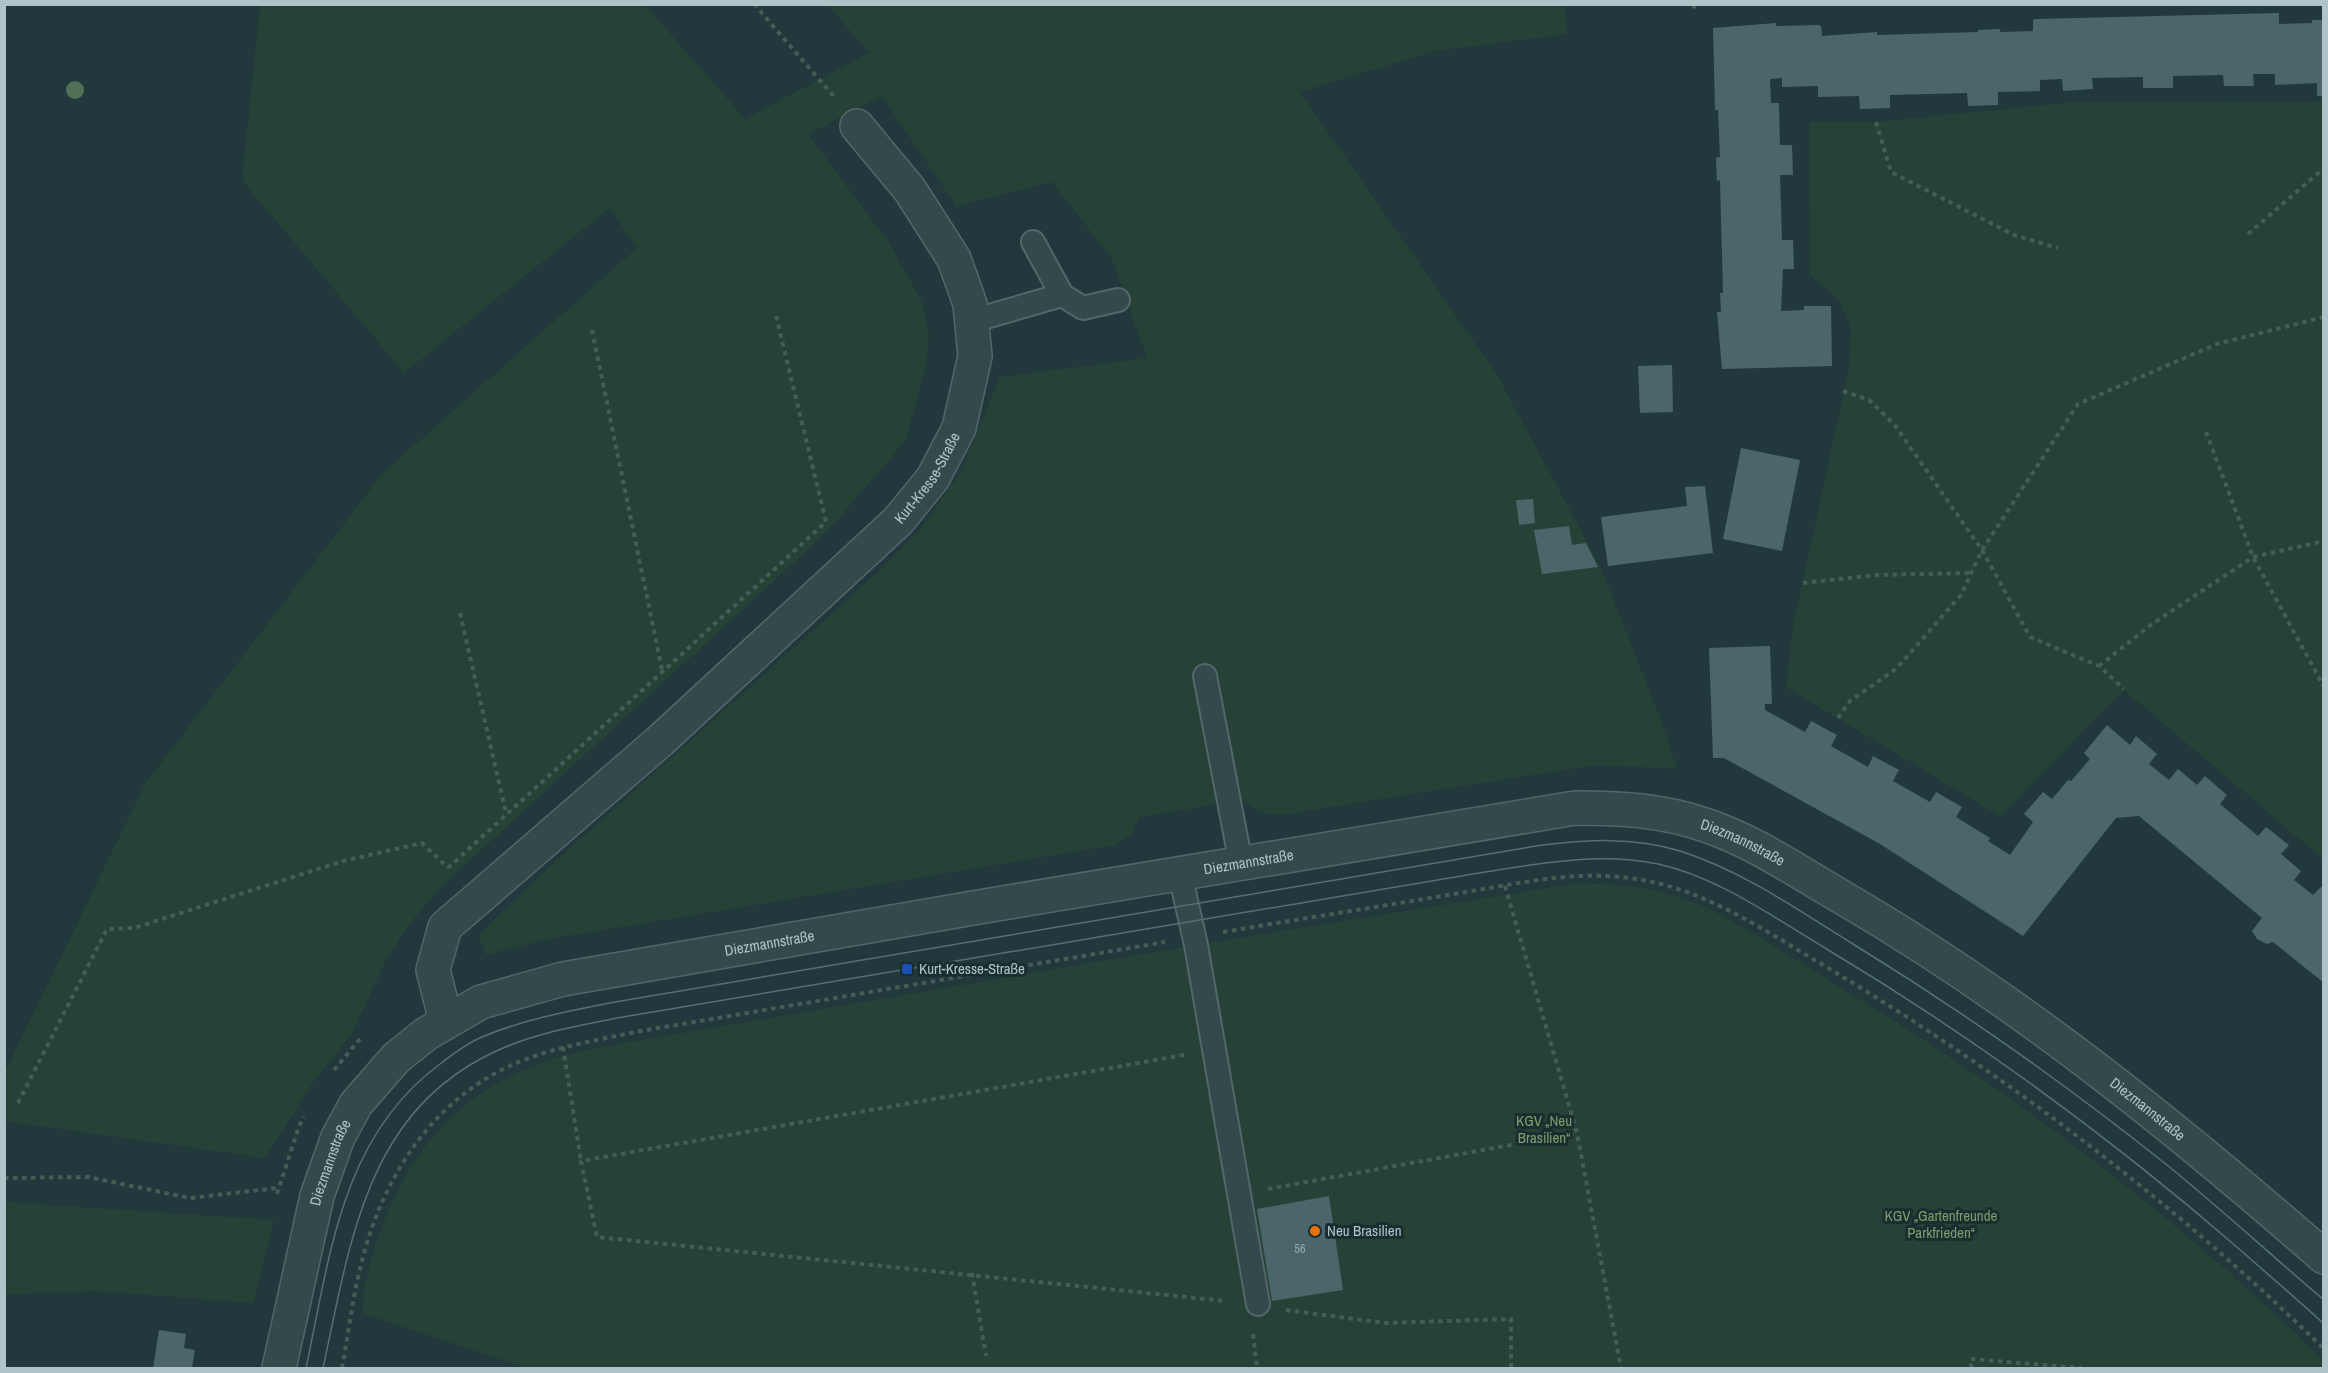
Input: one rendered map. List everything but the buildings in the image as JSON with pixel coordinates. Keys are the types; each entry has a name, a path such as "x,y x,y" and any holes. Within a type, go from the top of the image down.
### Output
{"street":[{"name":"Kurt-Kresse-Straße","path":"447,1021 433,970 445,927 660,741 898,522 933,478 959,428 975,356 970,304 954,259 910,190 857,126"},
{"name":"Diezmannstraße","path":"279,1368 317,1196 338,1137 356,1104 381,1074 411,1046 447,1021 497,996 563,979 1575,808 1617,808 1653,812 1707,825 1773,857 1870,914 1965,974 2116,1083 2241,1184 2324,1257"}],"lane":[{"path":"1033,242 1062,295 1083,308 1118,300"},
{"path":"972,321 1062,295"},
{"path":"1205,676 1241,864"},
{"path":"1180,874 1194,937 1258,1304"}],"path":[{"path":"754,4 823,82"},
{"path":"1694,4 1694,11"},
{"path":"1876,122 1891,172 1918,188 2013,235 2058,248"},
{"path":"2248,234 2324,168"},
{"path":"448,867 826,522 776,316"},
{"path":"1838,718 1850,701 1896,669 1961,595 1982,550 2078,404 2217,344 2324,317"},
{"path":"592,330 662,671"},
{"path":"1844,391 1869,400 1894,424 1982,550 2030,637 2099,666 2124,689"},
{"path":"2206,432 2253,557 2324,687"},
{"path":"2099,666 2152,624 2253,557 2324,541"},
{"path":"1803,583 1878,575 1971,573"},
{"path":"460,613 506,814"},
{"path":"18,1103 107,929 134,928 343,861 422,843 479,898"},
{"path":"342,1368 363,1257 385,1196 409,1152 443,1109 500,1071 563,1047 635,1032 1562,877 1627,877 1658,882 1687,892 1741,917 1898,1010 1994,1075 2145,1191 2324,1349"},
{"path":"1505,886 1577,1132 1621,1368"},
{"path":"563,1047 581,1161 597,1237 972,1273 1258,1304 1299,1312 1385,1323 1511,1319 1510,1368"},
{"path":"581,1161 1214,1050"},
{"path":"1240,1195 1577,1132"},
{"path":"4,1178 88,1177 190,1198 278,1188"},
{"path":"972,1273 986,1356"},
{"path":"1971,1368 1971,1359 2082,1368"}],"green space":[{"path":"260,5 645,5 745,119 869,53 828,5 1565,5 1567,34 1435,51 1300,92 1497,375 1601,568 1661,720 1677,769 1596,765 1287,814 1263,812 1243,800 1139,817 1131,835 1115,845 544,940 486,955 478,936 537,878 876,574 919,531 961,472 1000,377 1147,358 1112,259 1052,182 956,206 882,96 808,134 889,243 922,302 929,335 927,360 906,440 829,530 442,886 407,927 385,962 352,1034 312,1084 265,1158 5,1121 4,1074 145,784 383,473 637,248 610,208 404,373 242,180"},
{"path":"2323,101 2323,859 2124,690 2000,816 1786,687 1793,626 1848,373 1851,330 1839,299 1810,275 1809,122 1876,122 2074,102"},
{"name":"KGV „Neu Brasilien“","path":"1573,884 1643,888 1685,899 1704,907 1760,937 1897,1023 2026,1110 2149,1205 2267,1306 2323,1360 2324,1368 526,1368 362,1313 365,1294 363,1293 385,1220 400,1186 420,1154 443,1126 470,1101 502,1081 539,1064 587,1050 636,1041 1196,945"},
{"path":"5,1202 274,1220 254,1303 96,1291 5,1294"}],"tram line":[{"path":"306,1368 333,1242 345,1201 360,1163 381,1127 407,1093 450,1056 482,1037 531,1020 615,1002 1536,846 1591,841 1645,843 1703,859 1770,892 1894,969 1974,1022 2129,1135 2187,1181 2324,1300"},
{"path":"323,1368 356,1226 372,1182 393,1141 421,1105 457,1073 517,1042 617,1018 1485,872 1549,862 1593,859 1658,864 1702,878 1765,911 1880,982 1986,1052 2140,1166 2324,1324"}],"place":[{"name":"Kurt-Kresse-Straße","path":"907,969"},
{"name":"Neu Brasilien","path":"1315,1231"}],"park label":[{"name":"KGV „Gartenfreunde Parkfrieden“","path":"1941,1224"}]}
